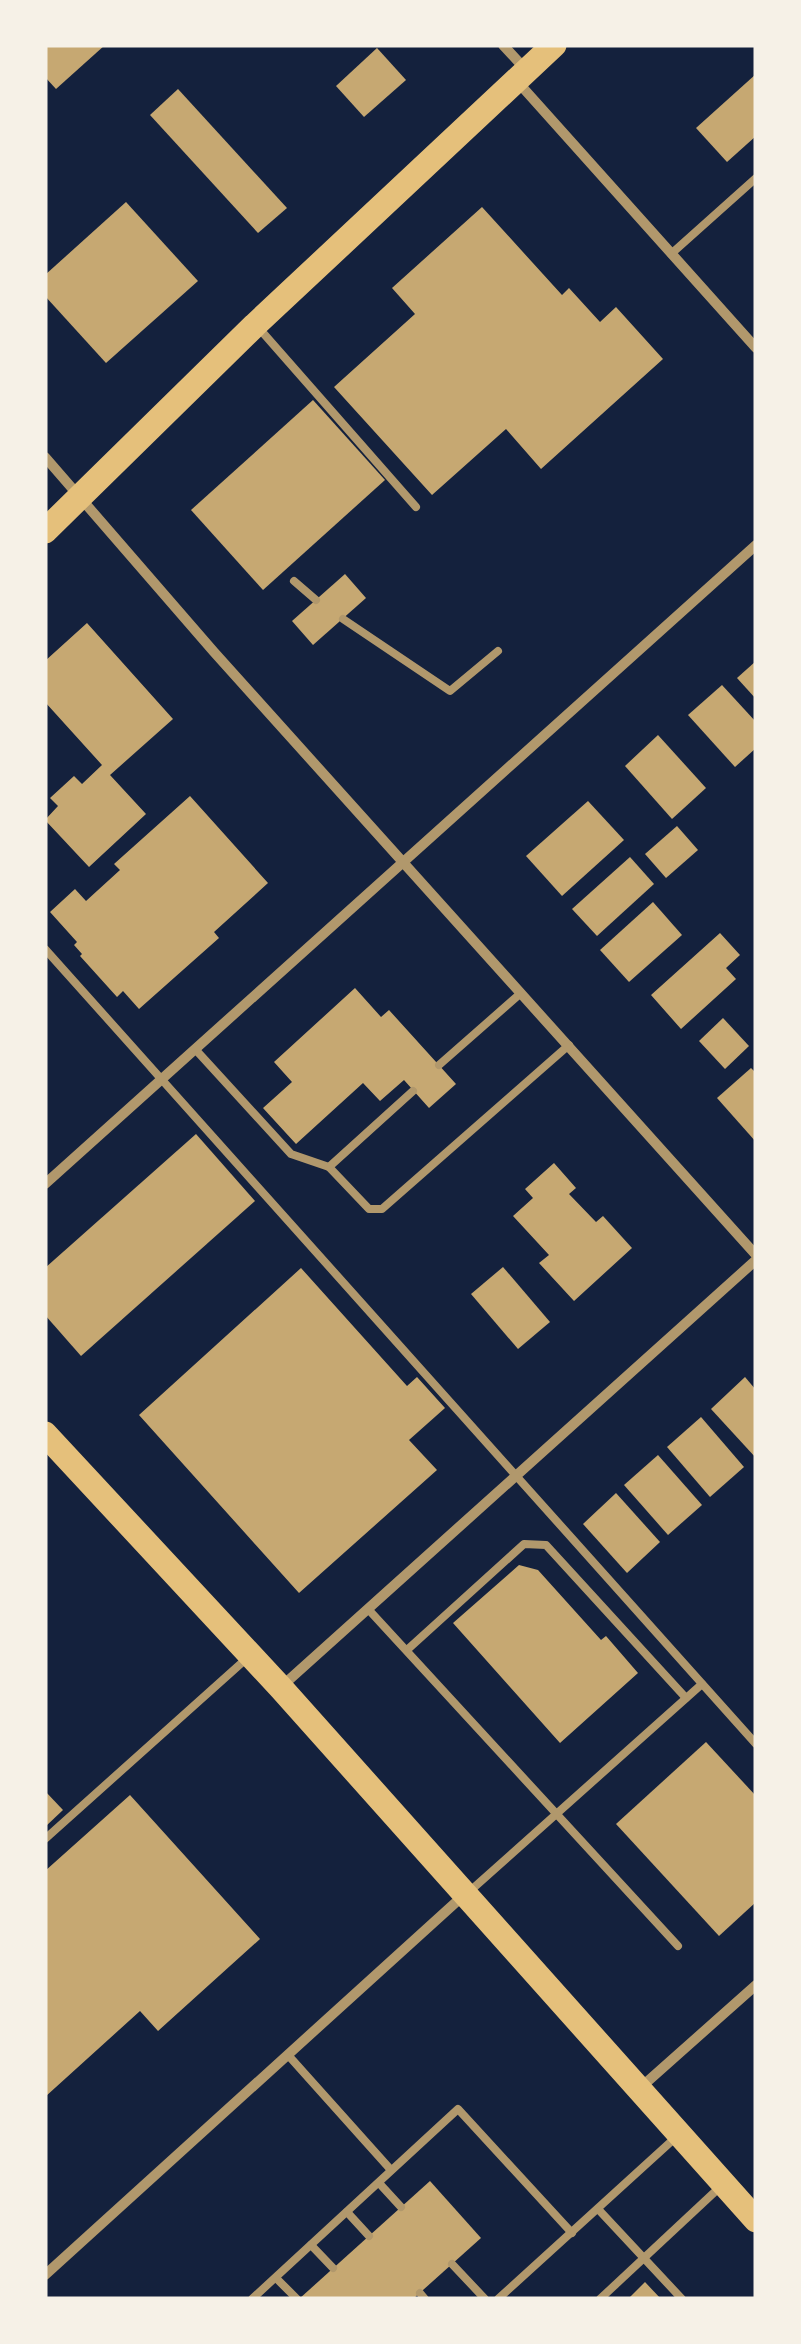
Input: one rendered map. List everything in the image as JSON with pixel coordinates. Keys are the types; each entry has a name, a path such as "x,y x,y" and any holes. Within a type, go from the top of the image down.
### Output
{"main road":[{"path":"45,531 255,325 554,45"},
{"path":"45,1434 280,1688 756,2220"}],"street":[{"path":"503,45 521,75 671,254 756,348"},
{"path":"45,457 214,652 756,1258 280,1688"},
{"path":"45,1184 756,545"},
{"path":"45,2274 466,1894"},
{"path":"638,2090 756,1984"}],"lane":[{"path":"671,254 756,178"},
{"path":"255,325 416,507"},
{"path":"294,581 316,600"},
{"path":"343,618 450,690 498,651"},
{"path":"45,949 756,1744"},
{"path":"439,1065 521,993"},
{"path":"195,1049 291,1154 329,1167 369,1209 382,1209 568,1046"},
{"path":"329,1167 413,1091"},
{"path":"407,1650 524,1544 546,1545 686,1698"},
{"path":"368,1609 678,1946"},
{"path":"45,1839 250,1655"},
{"path":"466,1894 702,1684"},
{"path":"288,2055 392,2170"},
{"path":"252,2299 458,2109 572,2232"},
{"path":"498,2299 679,2135"},
{"path":"379,2182 401,2207"},
{"path":"600,2299 724,2184"},
{"path":"598,2209 682,2299"},
{"path":"347,2212 368,2236"},
{"path":"311,2245 333,2268"},
{"path":"452,2264 485,2299"},
{"path":"276,2278 297,2299"},
{"path":"668,2284 670,2299"}],"building":[{"path":"45,45 105,45 56,89 45,77"},
{"path":"377,48 406,80 364,117 336,86"},
{"path":"756,74 756,136 727,162 696,128"},
{"path":"178,89 287,208 258,233 150,115"},
{"path":"126,202 198,281 106,363 45,296 45,275"},
{"path":"482,207 562,295 569,288 600,322 616,307 663,359 541,469 506,429 432,495 334,387 415,314 392,288"},
{"path":"313,400 385,480 263,590 191,510"},
{"path":"345,574 366,598 313,645 292,621"},
{"path":"87,623 173,719 110,775 146,814 89,867 45,820 58,806 50,798 74,776 82,784 102,765 45,702 45,661"},
{"path":"756,661 756,699 737,678"},
{"path":"722,685 756,722 756,748 735,767 688,715"},
{"path":"658,735 706,788 672,819 625,766"},
{"path":"190,796 268,883 214,932 219,938 139,1009 123,991 117,997 80,956 74,945 77,942 50,912 75,889 86,901 120,870 114,864"},
{"path":"588,801 624,840 562,896 526,856"},
{"path":"677,826 698,850 666,878 645,854"},
{"path":"630,857 654,884 597,936 572,909"},
{"path":"653,902 682,935 629,982 600,950"},
{"path":"720,933 740,955 726,968 736,979 681,1029 651,995"},
{"path":"355,988 381,1017 389,1010 456,1084 429,1108 404,1080 380,1101 363,1083 296,1144 263,1108 292,1082 274,1062"},
{"path":"723,1018 749,1046 725,1069 699,1041"},
{"path":"751,1068 756,1073 756,1142 717,1098"},
{"path":"196,1134 255,1201 81,1356 45,1315 45,1268"},
{"path":"554,1163 576,1188 569,1194 596,1222 603,1216 632,1248 574,1301 539,1263 549,1255 513,1216 533,1198 525,1189"},
{"path":"503,1267 550,1322 518,1349 471,1294"},
{"path":"301,1268 407,1386 417,1377 445,1408 409,1440 437,1470 299,1593 139,1415"},
{"path":"745,1377 756,1390 756,1458 711,1409"},
{"path":"701,1417 744,1467 710,1497 667,1447"},
{"path":"658,1455 702,1505 668,1535 624,1485"},
{"path":"616,1493 660,1542 627,1573 583,1524"},
{"path":"519,1565 538,1570 601,1640 606,1636 638,1673 560,1743 453,1623"},
{"path":"706,1742 756,1796 756,1902 719,1936 616,1824"},
{"path":"45,1791 63,1810 45,1827"},
{"path":"130,1795 260,1939 158,2031 140,2011 45,2097 45,1871"},
{"path":"430,2181 481,2238 413,2299 299,2299"},
{"path":"645,2282 661,2299 628,2299"}]}
